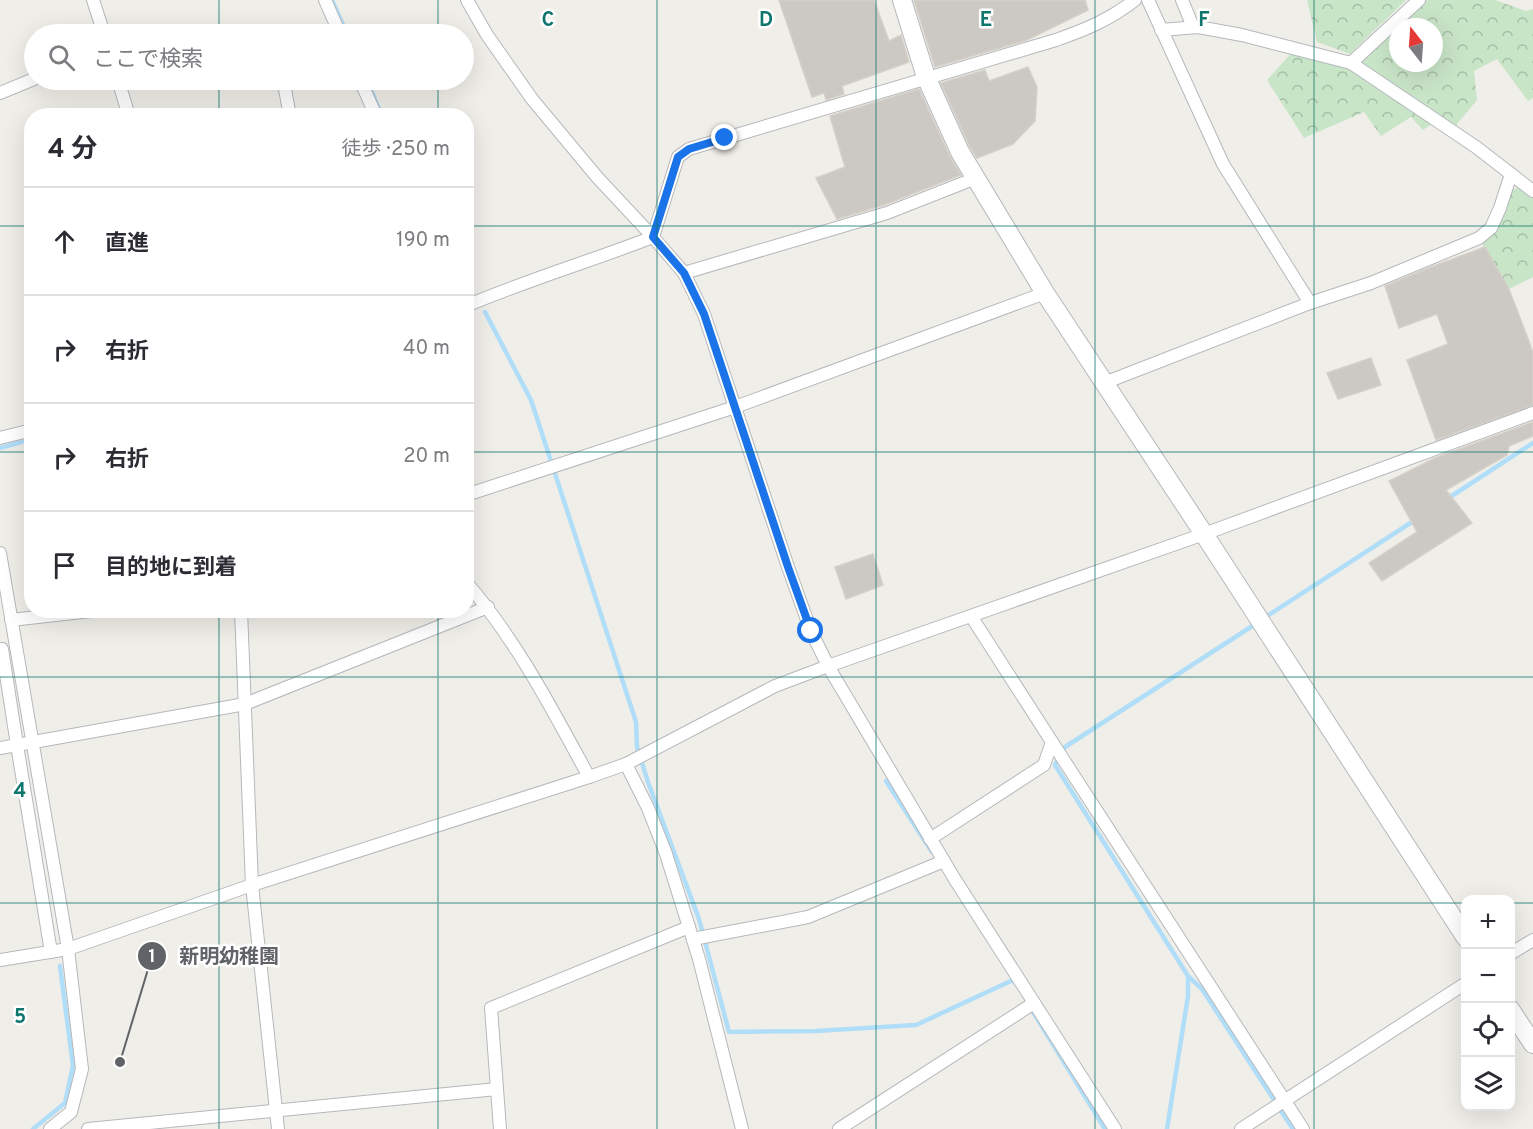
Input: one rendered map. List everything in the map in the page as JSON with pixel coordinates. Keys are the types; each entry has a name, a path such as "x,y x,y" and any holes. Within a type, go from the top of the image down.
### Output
{"street":[{"path":"93,0 101,24"},
{"path":"325,0 336,24"},
{"path":"467,0 487,35 532,99 597,177 684,273 704,314 811,631 828,666 930,839 1115,1129"},
{"path":"902,0 926,77 960,152 1045,293 1461,930"},
{"path":"653,237 678,157 689,149 1095,26 1118,14 1136,0"},
{"path":"1148,0 1223,164 1310,303"},
{"path":"1182,0 1193,27"},
{"path":"1351,63 1419,0"},
{"path":"1161,30 1198,27 1242,35 1351,63 1476,147 1533,191"},
{"path":"0,93 24,83"},
{"path":"121,90 127,108"},
{"path":"285,90 288,108"},
{"path":"364,90 372,108"},
{"path":"1104,383 1310,303 1371,283 1479,238 1491,228 1511,174"},
{"path":"684,273 887,213 976,178"},
{"path":"474,303 653,237"},
{"path":"474,492 735,407 1045,293"},
{"path":"0,960 68,949 252,885 626,764 775,686 1204,534 1533,412"},
{"path":"0,438 24,432"},
{"path":"0,553 68,949 82,1069 70,1112 50,1129"},
{"path":"474,591 488,607 540,687 589,777"},
{"path":"474,613 488,607"},
{"path":"971,616 1303,1129"},
{"path":"11,620 27,618"},
{"path":"241,618 252,885 278,1129"},
{"path":"0,748 245,704 460,618"},
{"path":"2,649 51,952"},
{"path":"930,839 1044,765 1052,742"},
{"path":"626,764 648,808 666,854 691,933 742,1129"},
{"path":"500,1129 491,1008 691,933 808,917 944,861"},
{"path":"1515,951 1533,940"},
{"path":"1241,1129 1461,986"},
{"path":"839,1129 1034,1003"},
{"path":"1515,1017 1533,1044"},
{"path":"88,1129 497,1089"}],"green space":[{"path":"1307,0 1406,0 1350,54 1317,42"},
{"path":"1419,0 1495,0 1526,11 1533,9 1533,98 1528,101 1497,59 1474,71 1477,100 1457,124 1459,135 1435,122 1423,130 1411,117 1381,136 1364,112 1304,138 1267,80 1295,49 1351,63 1389,28 1389,72 1443,72 1443,18 1400,18"},
{"path":"1520,186 1533,191 1533,277 1509,289 1479,238 1504,195"}],"building":[{"path":"779,0 874,0 889,41 901,35 909,62 842,86 844,94 826,100 824,93 812,97"},
{"path":"914,0 1085,0 1088,10 1027,40 935,67"},
{"path":"1028,67 1037,87 1035,121 1013,144 977,158 941,83 985,70 989,81"},
{"path":"919,89 950,157 961,175 884,205 837,219 816,178 845,167 830,116"},
{"path":"1485,247 1509,289 1533,352 1533,405 1436,440 1407,360 1448,344 1437,314 1399,328 1385,286"},
{"path":"1371,358 1381,385 1338,399 1327,373"},
{"path":"1533,422 1533,436 1509,446 1507,455 1446,490 1472,523 1382,581 1369,563 1417,532 1389,481 1435,458"},
{"path":"873,554 883,585 846,599 835,567"}],"waterway":[{"path":"332,0 343,24"},
{"path":"371,90 379,108"},
{"path":"485,312 531,400 636,722 637,747 648,782 699,919 729,1032 816,1031 916,1025 1013,980 1016,984"},
{"path":"0,448 24,441"},
{"path":"1447,499 1533,443"},
{"path":"1264,618 1415,520"},
{"path":"1167,1129 1188,996 1188,976 1055,765 1065,747 1257,623"},
{"path":"886,781 932,852"},
{"path":"33,1129 65,1103 73,1066 60,966"},
{"path":"1188,976 1202,989 1274,1100"},
{"path":"1030,1007 1105,1129"},
{"path":"1281,1111 1293,1129"}],"place":[{"name":"新明幼稚園","path":"120,1062"}],"route":[{"path":"725,138 689,149 678,157 653,237 684,273 704,314 811,631"}]}
